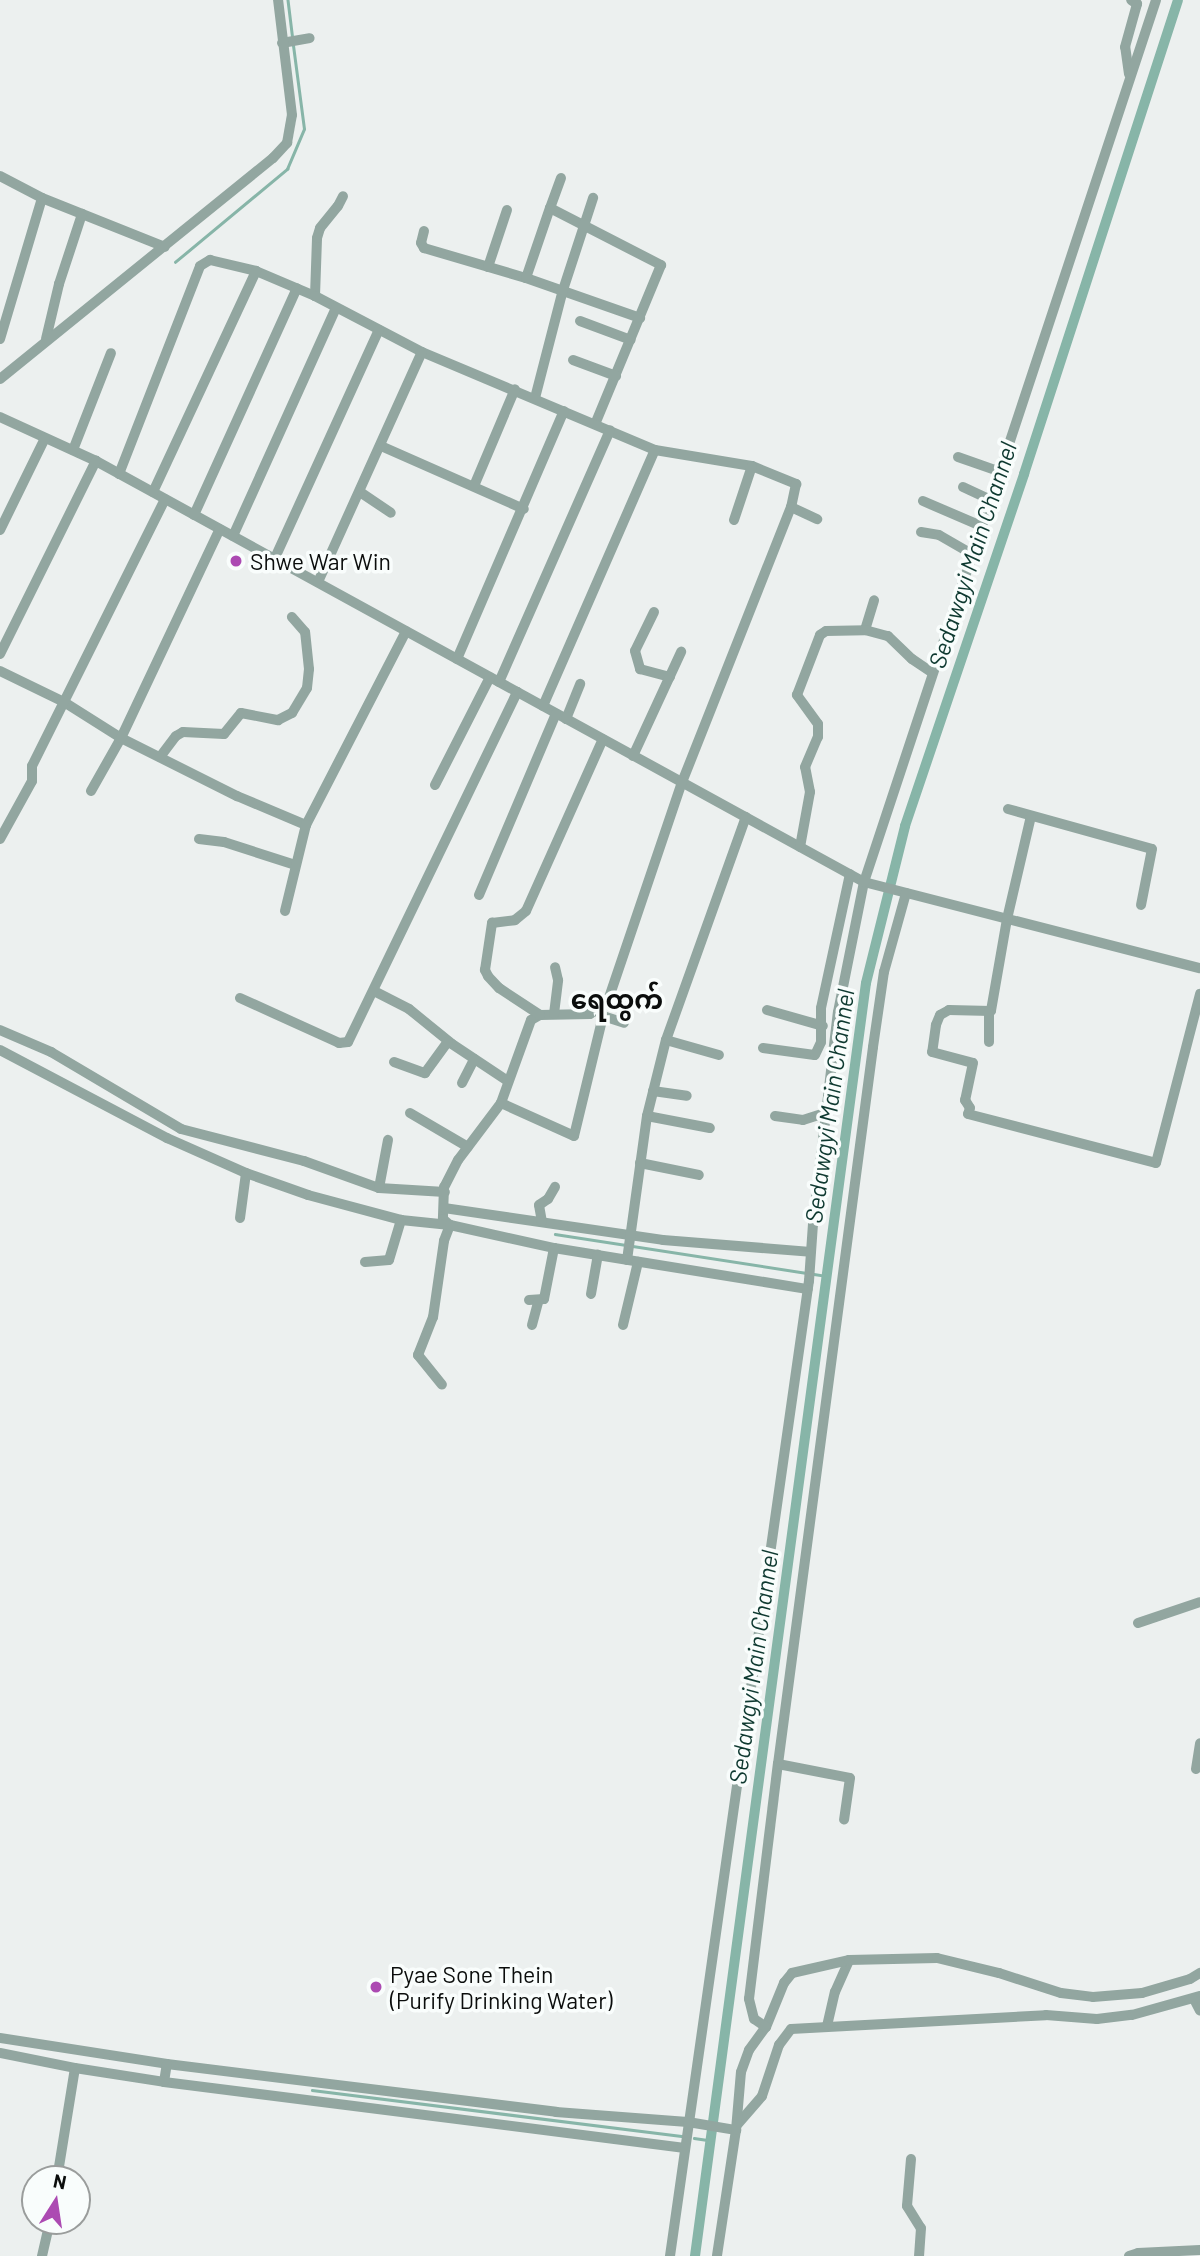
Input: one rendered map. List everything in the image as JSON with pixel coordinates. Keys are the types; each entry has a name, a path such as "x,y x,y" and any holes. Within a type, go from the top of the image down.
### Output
{"street":[{"path":"0,379 165,247 287,144 292,115 289,41 278,0"},
{"path":"1130,78 1125,47 1138,4 1131,0"},
{"path":"670,2256 809,1285 825,1113 838,1012 869,883 931,672 1156,0"},
{"path":"289,41 310,38"},
{"path":"526,278 561,178"},
{"path":"1,180 165,247"},
{"path":"315,296 317,238 320,228 338,206 342,195"},
{"path":"0,339 42,198"},
{"path":"535,398 563,290 593,198"},
{"path":"550,208 661,265 595,424"},
{"path":"488,267 507,210"},
{"path":"47,340 59,284 82,214"},
{"path":"424,231 421,243 424,248 563,290 639,318"},
{"path":"119,474 200,266 209,260 256,271 297,288 422,352 655,450 752,466 796,484 791,508 682,782 602,1013 574,1136 500,1103"},
{"path":"153,492 256,271"},
{"path":"194,515 297,288"},
{"path":"233,536 336,308"},
{"path":"580,321 631,341"},
{"path":"274,560 379,330"},
{"path":"318,582 422,352"},
{"path":"72,450 111,353"},
{"path":"573,360 616,376"},
{"path":"474,486 515,389"},
{"path":"457,659 564,411"},
{"path":"0,417 96,461 869,883 1200,968"},
{"path":"435,785 495,680 610,430"},
{"path":"0,530 45,438"},
{"path":"381,446 524,509"},
{"path":"543,706 655,450"},
{"path":"958,457 998,471"},
{"path":"0,654 96,461"},
{"path":"734,520 752,466"},
{"path":"963,487 989,499"},
{"path":"360,492 391,513"},
{"path":"0,839 32,781 32,766 165,499"},
{"path":"923,501 981,526"},
{"path":"791,508 817,519"},
{"path":"91,791 121,738 220,529"},
{"path":"921,532 939,535 972,554"},
{"path":"865,630 874,600"},
{"path":"654,612 635,652 639,669 670,677"},
{"path":"160,757 176,736 183,732 224,734 242,713 278,720 292,713 307,688 309,669 304,632 292,617"},
{"path":"800,846 810,792 805,767 818,737 818,724 797,695 820,635 826,631 865,630 888,636 912,659 931,672"},
{"path":"285,911 306,825 406,631"},
{"path":"634,756 681,653"},
{"path":"0,671 64,702 121,738 237,796 306,825"},
{"path":"479,895 561,716 580,684"},
{"path":"240,998 343,1044 348,1042 517,692"},
{"path":"603,739 526,911 515,920 492,923 485,970 499,988 538,1012 602,1013 624,1023"},
{"path":"1008,809 1152,849 1141,905"},
{"path":"989,1042 989,1012 1031,816"},
{"path":"623,1325 631,1259 630,1238 653,1091 666,1040 746,817"},
{"path":"199,839 224,842 295,865"},
{"path":"763,1048 815,1055 823,1026 821,1008 850,874"},
{"path":"766,2027 754,2019 749,1999 871,1061 884,972 904,893"},
{"path":"554,1014 558,980 555,967"},
{"path":"374,991 410,1009 448,1041 508,1081"},
{"path":"989,1012 949,1010 940,1015 931,1050 973,1063 965,1100 970,1108 968,1114 1156,1163 1200,994"},
{"path":"529,995 538,1012"},
{"path":"821,1008 838,1012"},
{"path":"767,1010 823,1026"},
{"path":"442,1385 418,1355 433,1317 444,1241 445,1192 449,1176 500,1103 527,1026 538,1012"},
{"path":"0,1030 51,1052 181,1129 304,1161 379,1188 445,1192"},
{"path":"666,1040 719,1055"},
{"path":"394,1062 425,1073 448,1041"},
{"path":"0,1050 167,1138 246,1172 308,1195 401,1220 445,1216 542,1222 630,1238 811,1252"},
{"path":"462,1083 474,1059"},
{"path":"71,1087 83,1072"},
{"path":"653,1091 688,1096"},
{"path":"410,1113 468,1147"},
{"path":"775,1116 803,1120 825,1113"},
{"path":"647,1116 710,1128"},
{"path":"379,1188 388,1140"},
{"path":"640,1163 699,1175"},
{"path":"240,1218 246,1172"},
{"path":"542,1222 539,1205 548,1199 555,1187"},
{"path":"445,1216 554,1248 809,1285"},
{"path":"365,1262 389,1260 401,1220"},
{"path":"532,1325 534,1301 545,1295 554,1248"},
{"path":"591,1294 598,1255"},
{"path":"1138,1623 1200,1602"},
{"path":"1196,1769 1200,1743"},
{"path":"778,1764 850,1778 844,1820"},
{"path":"717,2256 741,2071 749,2050 766,2027 784,1983 792,1973 849,1960 937,1958 999,1973 1061,1993 1093,1997 1142,1993 1190,1979 1200,1973"},
{"path":"827,2026 835,1992 849,1960"},
{"path":"733,2128 762,2096 783,2036 791,2029 1046,2014 1097,2019 1132,2015 1197,1998 1200,2011"},
{"path":"0,2038 165,2073 301,2090 691,2122 733,2128"},
{"path":"0,2053 75,2068 165,2073 301,2090 685,2148"},
{"path":"59,2165 75,2068"},
{"path":"912,2159 907,2206 922,2228 919,2256"},
{"path":"42,2256 47,2235"},
{"path":"1129,2256 1200,2250"}],"waterway":[{"path":"288,0 293,38"},
{"name":"Sedawgyi Main Channel","path":"695,2256 866,983 905,826 1024,474 1178,0"},
{"path":"175,262 287,169 304,129 293,45"},
{"path":"555,1234 808,1273"},
{"path":"814,1274 827,1276"},
{"path":"312,2090 683,2136"},
{"path":"694,2138 709,2140"}],"place":[{"name":"Shwe War Win","path":"236,561"},
{"name":"Pyae Sone Thein (Purify Drinking Water)","path":"376,1987"}],"district":[{"name":"ရေထွက်","path":"617,999"}]}
